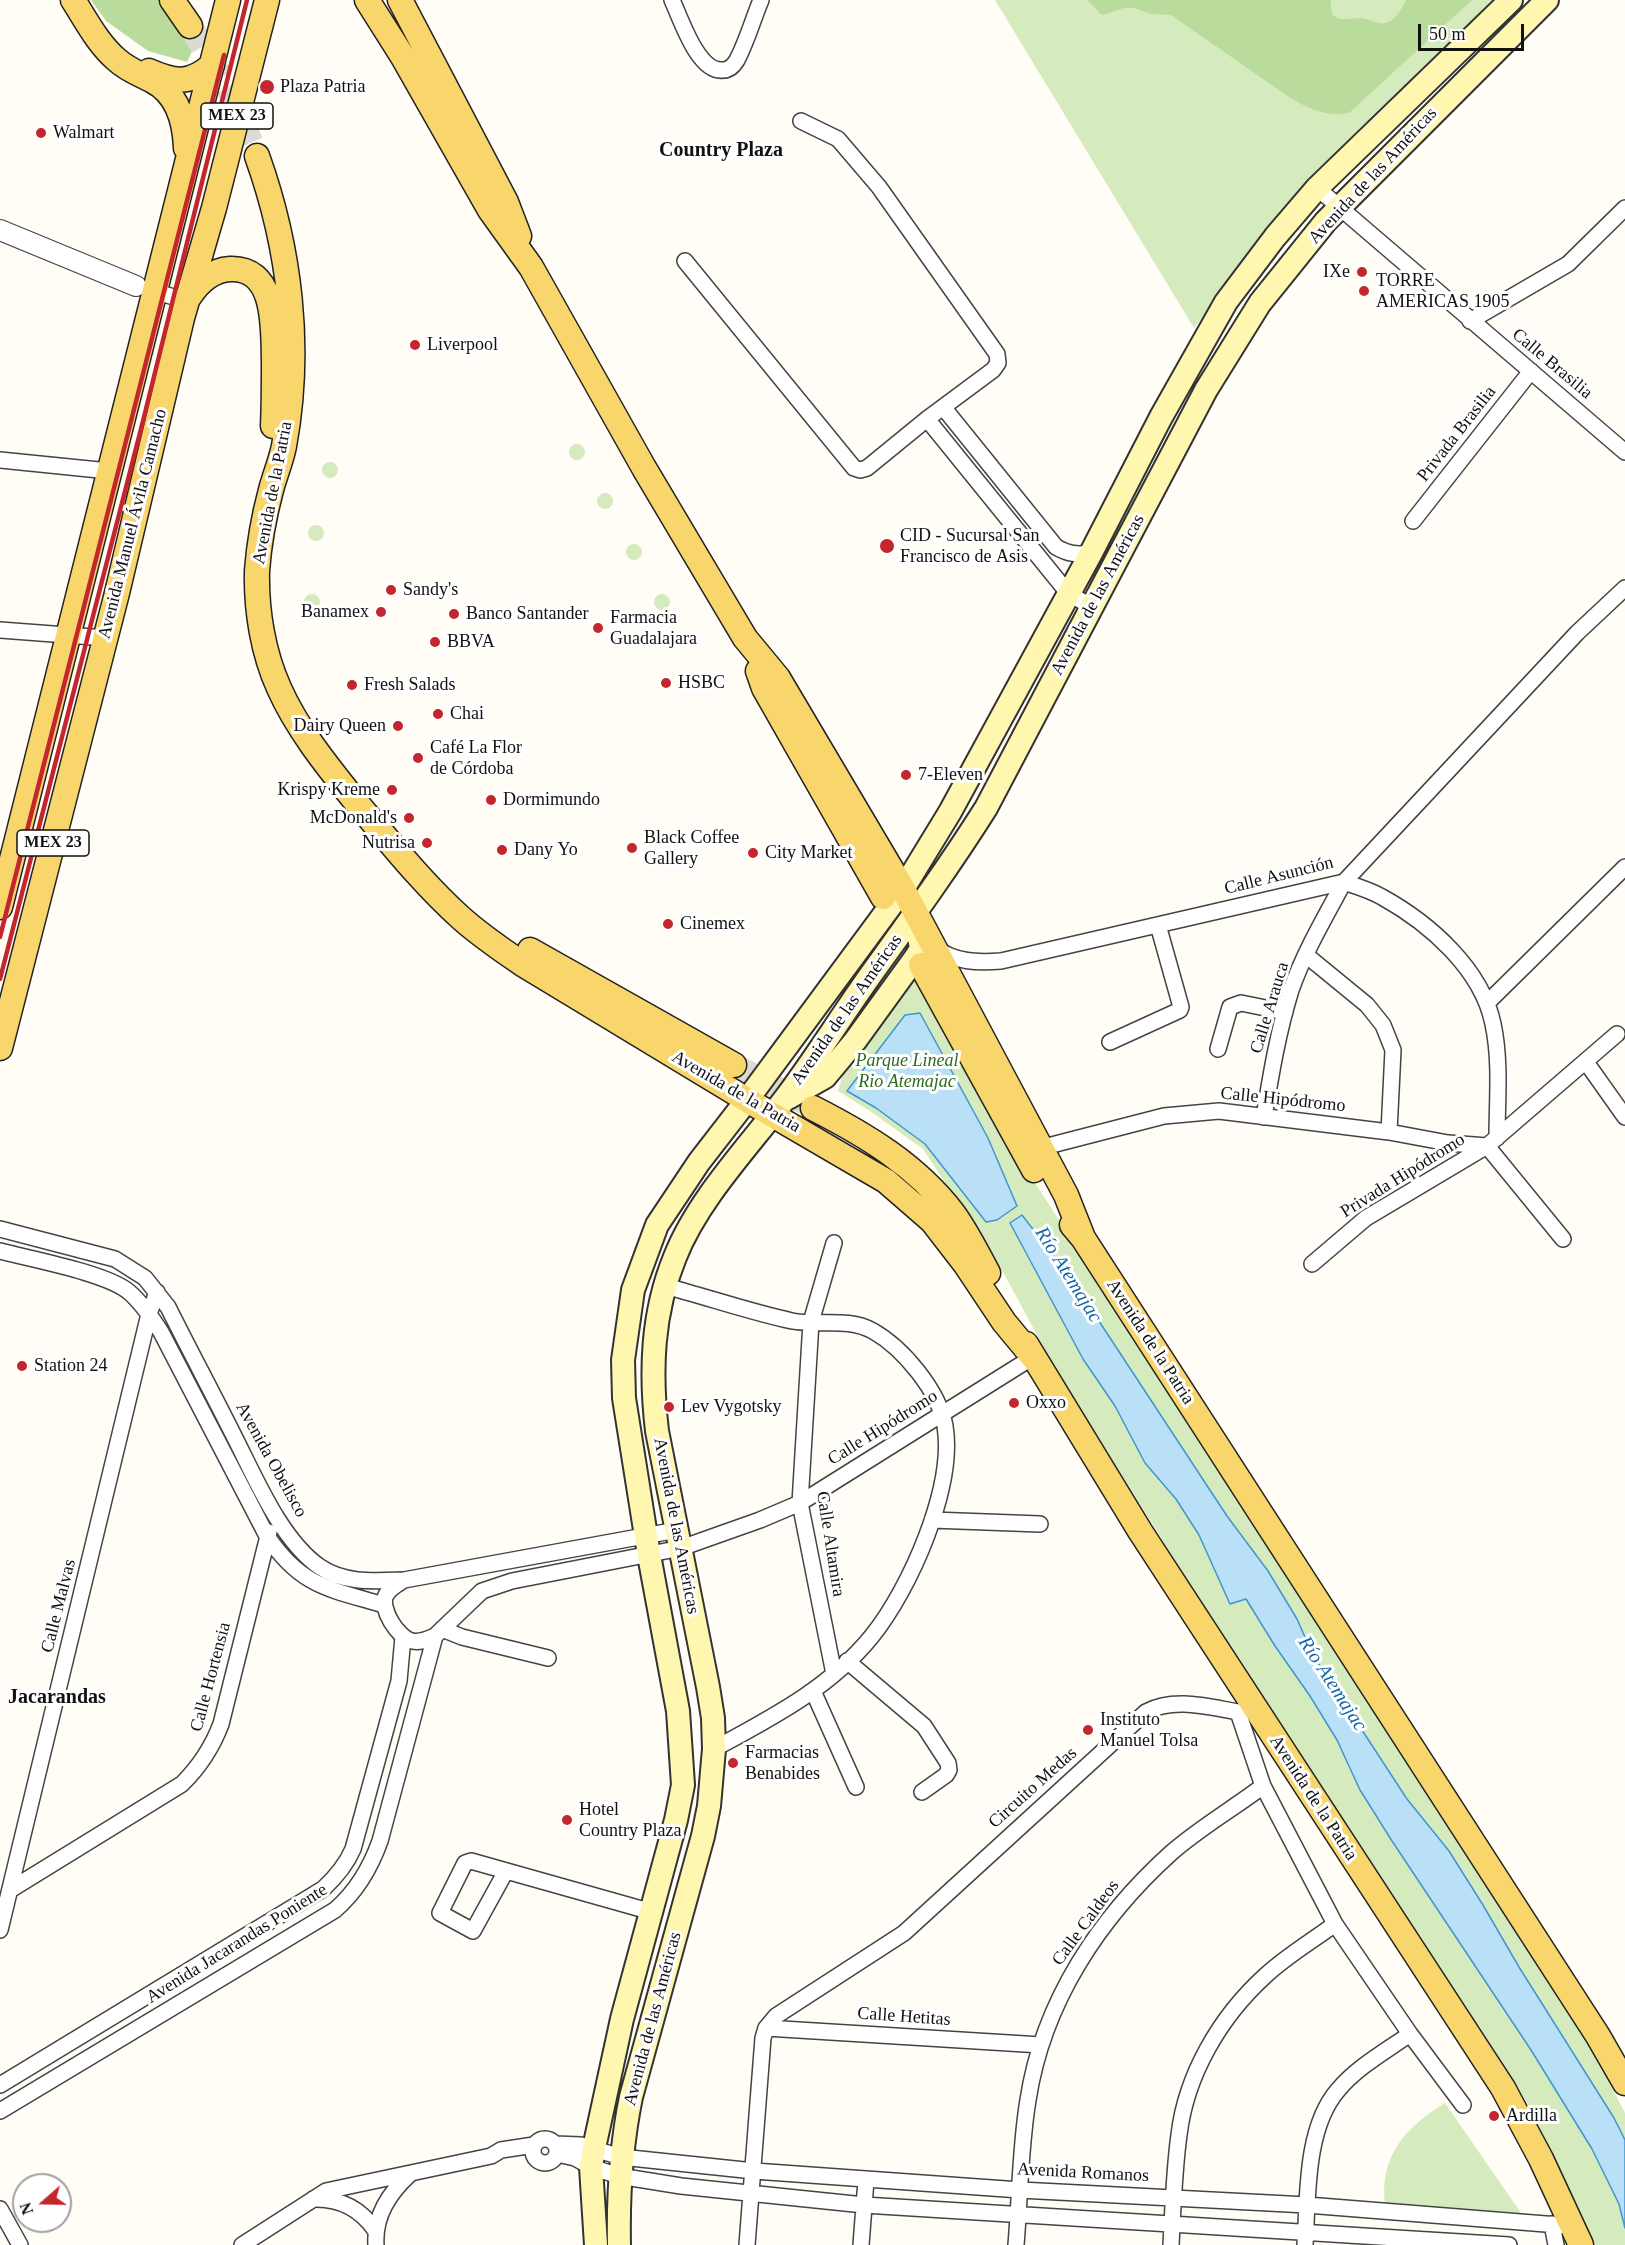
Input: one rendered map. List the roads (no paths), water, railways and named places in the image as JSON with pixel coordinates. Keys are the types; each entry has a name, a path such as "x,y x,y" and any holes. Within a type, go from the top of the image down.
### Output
{"main road":[{"path":"73,0 115,59 133,72 154,81 172,98 183,122 186,160"},
{"path":"81,0 108,42 144,69 168,78 183,80 198,76 212,65"},
{"path":"172,0 190,26"},
{"name":"Avenida Manuel Ávila Camacho","path":"0,907 109,471 145,289 186,160 228,0"},
{"name":"Avenida Manuel Ávila Camacho","path":"0,1048 106,638 187,301 267,0"},
{"name":"Avenida de la Patria","path":"367,0 403,57 490,210 531,267 644,468 745,638 764,688 893,893 915,914 927,956 1031,1165 1053,1202 1083,1238 1598,2036 1625,2083"},
{"path":"400,0 506,201 531,267"},
{"name":"Avenida de las Américas","path":"596,2245 593,2157 622,2019 676,1820 683,1785 678,1711 624,1398 623,1360 633,1290 657,1225 699,1162 747,1100 950,812 1161,417 1211,327 1255,262 1317,188 1511,0"},
{"name":"Avenida de las Américas","path":"619,2245 620,2167 631,2097 703,1836 709,1806 714,1749 708,1687 657,1431 653,1391 655,1333 674,1257 695,1217 779,1107 915,914 986,808 1206,390 1260,303 1326,220 1547,0"},
{"name":"Avenida de la Patria","path":"257,156 272,202 281,242 290,301 292,333 289,417 284,449 271,489 260,543 257,573 259,610 263,638 279,689 307,735 333,773 391,845 462,919 524,965 747,1100 779,1107 886,1181 932,1221 1004,1322 1033,1357"},
{"path":"1300,255 1305,232 1302,206"},
{"path":"187,301 203,280 227,269 246,272 254,277 268,297 273,324 271,489"},
{"name":"Avenida de la Patria","path":"431,889 516,943 734,1065"},
{"name":"Avenida de la Patria","path":"927,956 1040,1148 1065,1195 1083,1238"},
{"name":"Avenida de la Patria","path":"813,1108 856,1130 909,1167 940,1198 966,1233 1033,1357 1140,1531 1241,1703 1503,2088 1537,2150 1568,2232"}],"street":[{"path":"672,0 700,60 709,68 719,71 728,69 736,62 761,0"},
{"path":"686,261 854,468 860,470 867,468 927,419 993,370 998,363 997,354 879,187 838,139 801,121"},
{"name":"Calle Brasilia","path":"1317,188 1625,452"},
{"path":"1470,321 1568,264 1625,208"},
{"path":"0,230 145,289 187,301"},
{"name":"Privada Brasilia","path":"1413,521 1531,371"},
{"path":"943,407 1056,547 1067,553 1080,555 1090,553"},
{"path":"927,419 1068,593 1092,607"},
{"path":"0,460 109,471"},
{"path":"986,491 1000,480"},
{"name":"Calle Asunción","path":"927,956 950,957 966,962 1001,961 1344,882 1577,633 1625,588"},
{"path":"0,630 106,638"},
{"path":"1487,1003 1625,867"},
{"path":"1344,882 1382,897 1435,934 1459,958 1476,982 1487,1003 1493,1024 1497,1059 1492,1142"},
{"name":"Calle Arauca","path":"1264,1117 1272,1066 1292,989 1306,955 1344,882"},
{"path":"1110,1042 1180,1010 1158,925"},
{"path":"1306,955 1367,1005 1383,1025 1393,1050 1389,1132"},
{"path":"1218,1049 1230,1007 1241,1003 1285,1012"},
{"name":"Privada Hipódromo","path":"1312,1264 1366,1218 1492,1142 1617,1034"},
{"path":"1586,1062 1625,1117"},
{"name":"Calle Hipódromo","path":"1040,1148 1164,1116 1220,1111 1389,1132 1448,1143 1492,1142"},
{"name":"Privada Hipódromo","path":"1492,1142 1563,1239"},
{"name":"Avenida Obelisco","path":"0,1229 115,1259 145,1278 168,1307 275,1515 300,1547 320,1567 340,1577 373,1581 404,1580 472,1568 648,1546"},
{"name":"Calle Altamira","path":"834,1243 810,1322 801,1503 834,1674"},
{"name":"Avenida Obelisco","path":"0,1251 99,1277 127,1290 149,1314 161,1332 278,1553 306,1579 339,1594 384,1605"},
{"path":"665,1286 793,1321 850,1323 871,1330 892,1344 912,1363 942,1414 947,1446 932,1520 911,1573 872,1637 813,1691 775,1716 714,1749"},
{"name":"Calle Malvas","path":"0,1930 149,1314 157,1292"},
{"name":"Calle Hipódromo","path":"679,1539 760,1520 801,1503 1033,1357"},
{"name":"Calle Hortensia","path":"10,1890 182,1784 199,1767 213,1745 221,1724 267,1536 275,1515"},
{"path":"932,1520 1040,1524"},
{"name":"Avenida Obelisco","path":"439,1632 482,1591 512,1581 679,1539"},
{"path":"472,1568 482,1576 484,1581 482,1591"},
{"path":"404,1580 387,1593 384,1605 396,1629 403,1637 419,1642 439,1632 548,1658"},
{"name":"Avenida Jacarandas Poniente","path":"0,2111 335,1910 348,1898 372,1862 380,1841 439,1632"},
{"name":"Avenida Jacarandas Poniente","path":"0,2085 323,1889 348,1861 361,1823 399,1681 403,1637"},
{"path":"847,1661 924,1726 948,1763 949,1770 946,1775 922,1792"},
{"path":"813,1691 856,1787"},
{"path":"1241,1703 1263,1786 1335,1924 1410,2034 1463,2105"},
{"name":"Circuito Medas","path":"766,2028 776,2016 904,1933 1146,1712 1158,1706 1171,1704 1241,1703"},
{"name":"Calle Caldeos","path":"1016,2245 1028,2100 1041,2045 1065,1986 1080,1958 1107,1921 1140,1883 1173,1851 1263,1786"},
{"path":"506,1871 473,1931 440,1913 465,1863 471,1861 652,1912"},
{"path":"1171,2245 1179,2133 1187,2099 1212,2040 1232,2012 1266,1975 1335,1924"},
{"path":"249,1934 262,1954"},
{"path":"747,2245 763,2038 766,2028"},
{"name":"Calle Hetitas","path":"766,2028 1041,2045"},
{"path":"1305,2239 1312,2150 1319,2123 1327,2105 1337,2091 1356,2073 1410,2034"},
{"name":"Avenida Romanos","path":"410,2174 491,2156 501,2150 534,2151 538,2141 544,2139 551,2140 556,2149 575,2158 593,2157 681,2186 864,2205 1172,2224 1305,2239 1509,2245"},
{"name":"Avenida Romanos","path":"620,2167 754,2171 1020,2190 1307,2205 1438,2216 1568,2232"},
{"path":"242,2245 326,2191 410,2174"},
{"path":"375,2238 388,2199 410,2174"},
{"path":"861,2245 866,2180"},
{"path":"313,2199 334,2200 353,2208 369,2222 375,2238"},
{"path":"0,2209 20,2245"},
{"path":"1437,2243 1438,2216"},
{"path":"1556,2245 1568,2232"}],"water":[{"path":"920,1013 988,1138 1017,1206 997,1220 986,1222 925,1144 876,1108 847,1091 905,1015"},
{"name":"Río Atemajac","path":"1022,1215 1070,1277 1227,1516 1268,1571 1297,1619 1313,1655 1407,1799 1449,1851 1614,2118 1625,2140 1625,2228 1619,2204 1592,2149 1531,2050 1392,1841 1360,1790 1337,1740 1246,1599 1230,1604 1199,1535 1176,1499 1145,1463 1115,1406 1083,1359 1010,1223"}],"tunnel":[{"path":"190,26 228,88 257,156"},
{"path":"734,1065 805,1103"}],"railway":[{"path":"0,979 143,421 247,0"},
{"path":"0,937 224,55"}],"place":[{"name":"Plaza Patria","path":"267,87"},
{"name":"Walmart","path":"41,133"},
{"name":"IXe","path":"1362,272"},
{"name":"TORRE AMERICAS 1905","path":"1364,291"},
{"name":"Liverpool","path":"415,345"},
{"name":"CID - Sucursal San Francisco de Asis","path":"887,546"},
{"name":"Sandy's","path":"391,590"},
{"name":"Banamex","path":"381,612"},
{"name":"Banco Santander","path":"454,614"},
{"name":"Farmacia Guadalajara","path":"598,628"},
{"name":"BBVA","path":"435,642"},
{"name":"HSBC","path":"666,683"},
{"name":"Fresh Salads","path":"352,685"},
{"name":"Chai","path":"438,714"},
{"name":"Dairy Queen","path":"398,726"},
{"name":"Café La Flor de Córdoba","path":"418,758"},
{"name":"7-Eleven","path":"906,775"},
{"name":"Krispy Kreme","path":"392,790"},
{"name":"Dormimundo","path":"491,800"},
{"name":"McDonald's","path":"409,818"},
{"name":"Nutrisa","path":"427,843"},
{"name":"Black Coffee Gallery","path":"632,848"},
{"name":"Dany Yo","path":"502,850"},
{"name":"City Market","path":"753,853"},
{"name":"Cinemex","path":"668,924"},
{"name":"Station 24","path":"22,1366"},
{"name":"Oxxo","path":"1014,1403"},
{"name":"Lev Vygotsky","path":"669,1407"},
{"name":"Instituto Manuel Tolsa","path":"1088,1730"},
{"name":"Farmacias Benabides","path":"733,1763"},
{"name":"Hotel Country Plaza","path":"567,1820"},
{"name":"Ardilla","path":"1494,2116"}],"district":[{"name":"Country Plaza","path":"721,151"},
{"name":"Jacarandas","path":"57,1698"}],"park label":[{"name":"Parque Lineal Rio Atemajac","path":"907,1071"}]}
